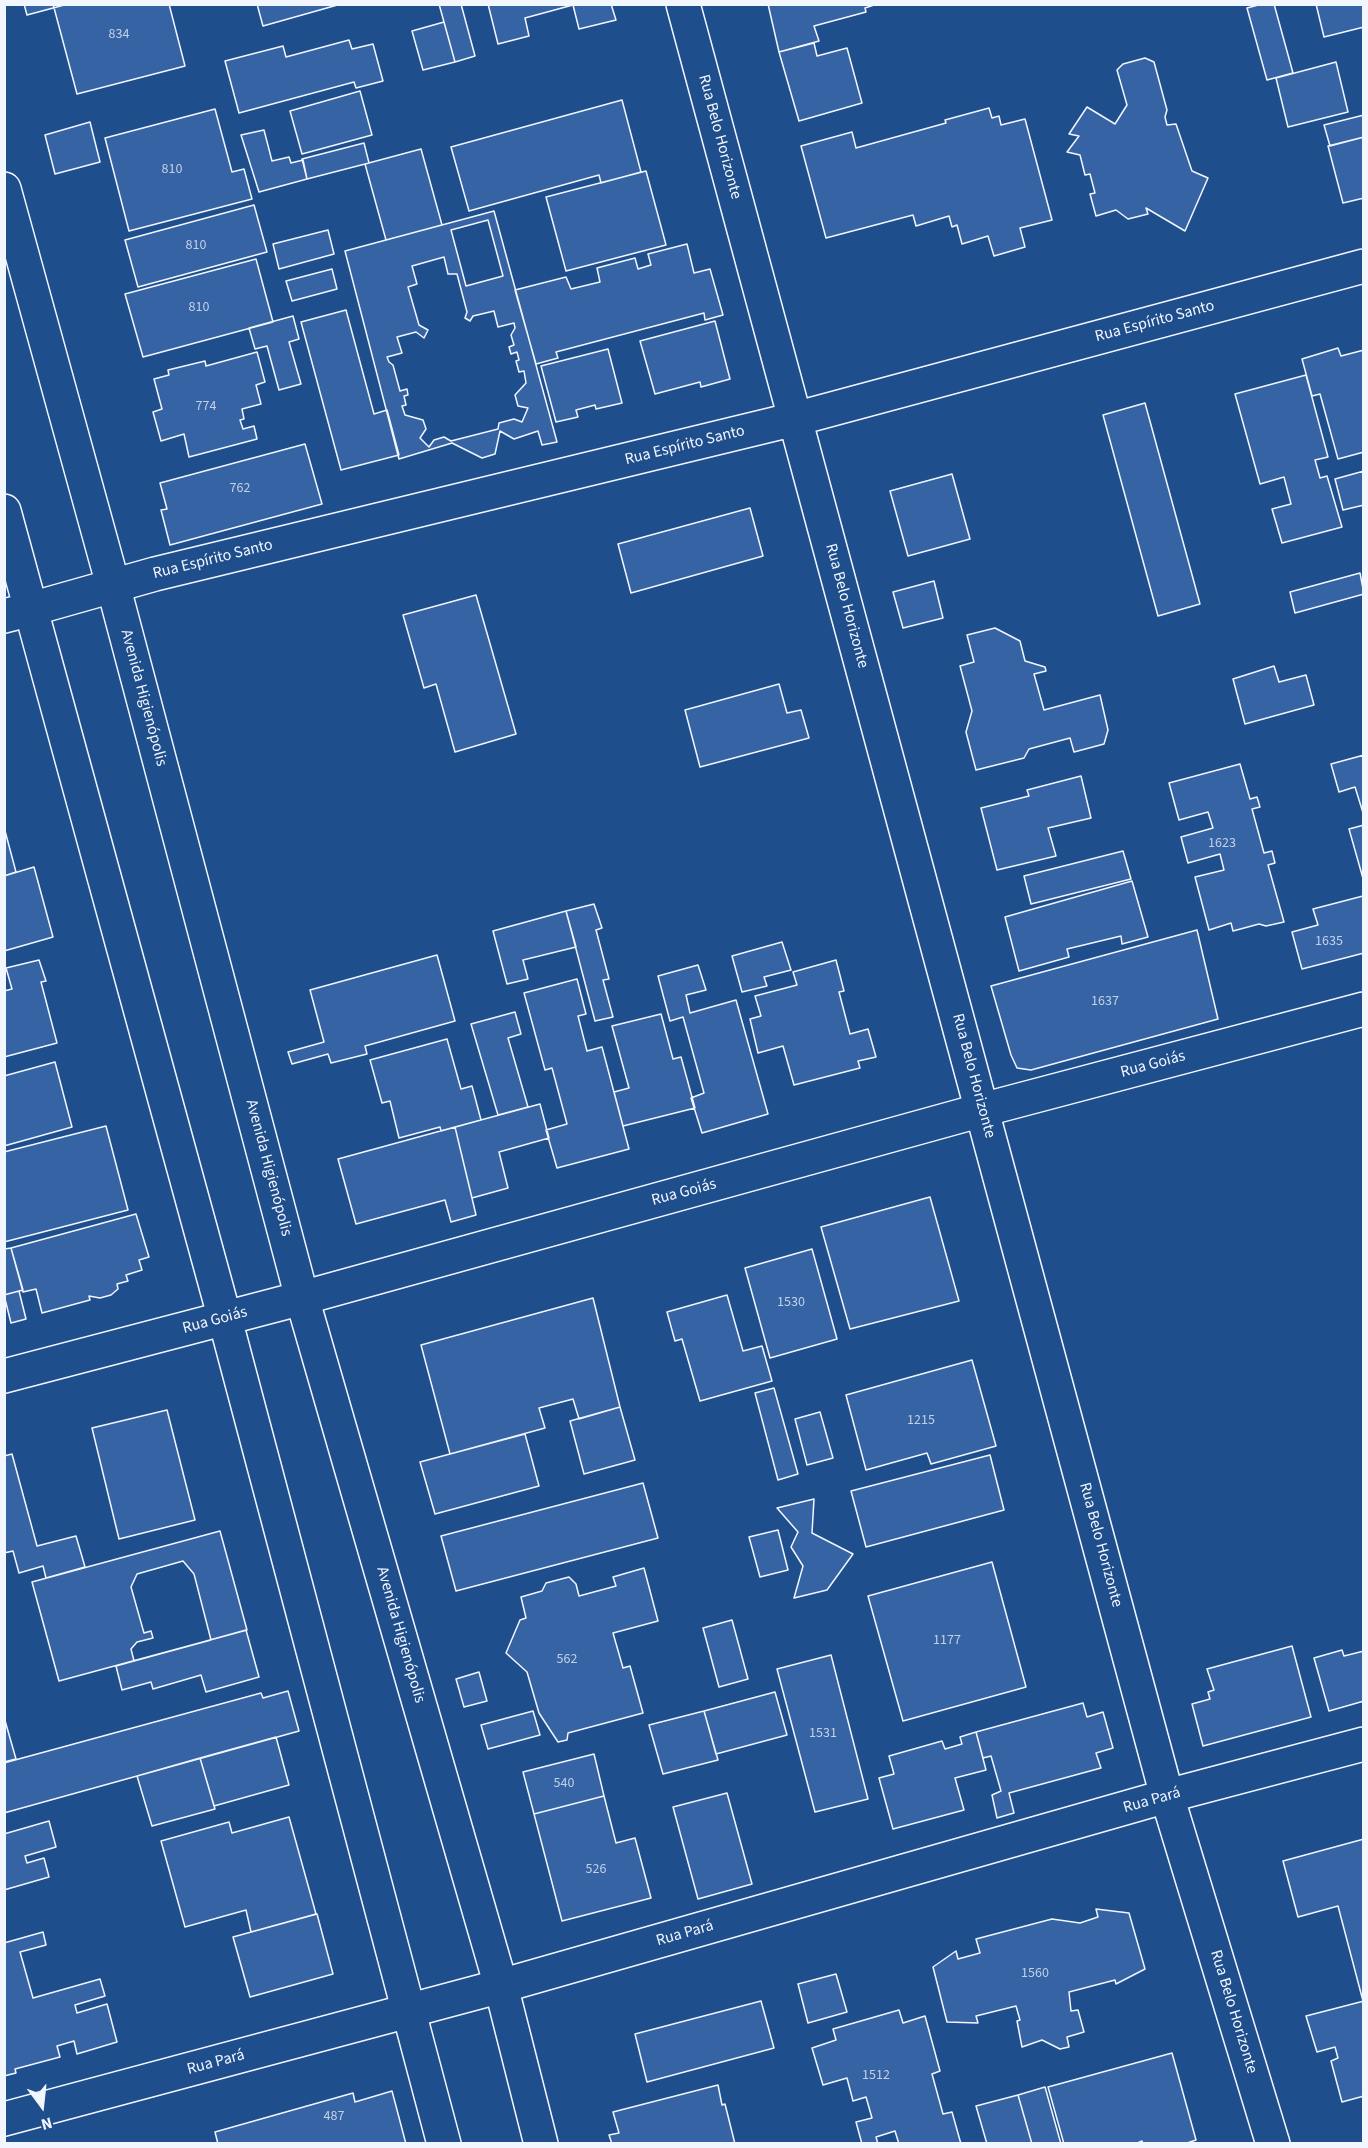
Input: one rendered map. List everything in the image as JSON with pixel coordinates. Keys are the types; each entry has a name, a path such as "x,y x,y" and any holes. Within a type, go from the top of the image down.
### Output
{"main road":[{"name":"Rua Belo Horizonte","path":"683,4 1167,1796 1273,2144"},
{"name":"Avenida Higienópolis","path":"4,189 113,585 302,1298 501,1986 541,2144"},
{"name":"Rua Espírito Santo","path":"18,612 113,585 795,419 1364,266"},
{"path":"4,511 18,612 225,1319 444,2144"},
{"name":"Rua Goiás","path":"4,1376 225,1319 982,1110 1364,1009"},
{"name":"Rua Pará","path":"4,2119 408,2012 1167,1796 1364,1744"}],"building":[{"path":"24,4 68,4 27,15"},
{"path":"53,4 169,4 185,66 77,94"},
{"path":"257,4 341,4 263,26"},
{"path":"439,4 461,4 475,56 455,62"},
{"path":"488,4 611,4 616,20 579,29 573,5 525,18 529,36 498,44"},
{"path":"768,4 877,4 865,8 866,12 814,26 819,41 779,52"},
{"path":"1274,4 1293,73 1267,80 1247,8"},
{"path":"1316,4 1364,4 1364,27 1324,37"},
{"path":"444,22 455,62 423,70 412,31"},
{"path":"349,40 352,49 373,44 383,81 356,88 354,82 239,113 225,61 283,46 286,57"},
{"path":"814,43 817,56 847,48 862,103 799,121 779,52"},
{"path":"1145,58 1154,62 1167,110 1165,117 1167,125 1176,124 1192,171 1208,178 1185,231 1146,208 1148,214 1128,219 1116,210 1096,216 1090,194 1095,193 1090,174 1085,175 1080,155 1067,152 1079,136 1069,134 1087,107 1115,124 1127,105 1117,70 1123,64"},
{"path":"1336,62 1348,112 1288,127 1276,78"},
{"path":"360,91 372,135 302,154 290,111"},
{"path":"622,100 641,172 601,183 599,175 469,211 451,147"},
{"path":"989,108 992,118 999,116 1001,125 1025,119 1052,220 1020,228 1025,247 994,256 988,236 962,244 957,225 952,227 949,216 916,226 913,215 826,238 801,146 852,132 856,148 946,123 945,120"},
{"path":"215,109 232,172 244,169 252,199 129,231 105,138"},
{"path":"1364,115 1364,137 1330,146 1324,125"},
{"path":"90,122 100,162 55,174 45,135"},
{"path":"264,130 272,161 289,157 291,163 303,160 307,179 259,192 241,135"},
{"path":"1364,137 1364,198 1343,203 1328,146"},
{"path":"364,143 369,163 307,179 302,159"},
{"path":"421,149 442,225 386,240 365,164"},
{"path":"646,171 666,245 566,271 546,197"},
{"path":"254,205 267,252 138,287 125,240"},
{"path":"494,211 557,442 542,445 538,431 514,439 500,431 495,454 482,458 452,443 399,459 345,251"},
{"path":"488,220 503,276 466,286 451,230"},
{"path":"328,230 334,254 279,269 273,244"},
{"path":"687,244 694,273 710,269 723,315 705,320 704,313 556,352 558,358 536,364 515,290 566,277 571,289 600,282 597,268 635,258 638,269 651,265 648,254"},
{"path":"444,257 448,274 457,274 467,312 465,318 470,321 473,316 494,311 498,327 514,323 515,328 511,335 514,345 509,347 511,354 517,352 519,360 516,361 519,372 524,371 526,383 515,395 518,406 528,408 522,422 514,419 499,423 498,429 451,441 444,437 434,440 429,447 420,438 426,429 423,420 405,415 402,406 406,405 404,396 408,395 407,389 400,391 393,365 387,357 402,353 397,337 416,332 424,338 428,330 419,325 408,287 417,284 412,266"},
{"path":"256,259 273,322 143,357 125,294"},
{"path":"332,269 337,289 292,301 286,281"},
{"path":"346,310 374,414 387,410 399,455 341,470 301,322"},
{"path":"293,316 299,339 289,342 301,384 279,390 267,346 255,349 249,328"},
{"path":"715,321 730,379 701,387 700,382 655,394 640,341"},
{"path":"1338,348 1341,356 1364,350 1364,452 1338,459 1320,394 1312,396 1302,359"},
{"path":"608,349 622,403 596,409 595,405 576,410 578,417 556,422 541,366"},
{"path":"257,352 265,382 256,385 261,404 242,409 244,419 240,420 243,429 254,426 257,439 189,457 184,434 161,441 153,412 162,409 154,379 169,375 168,370 205,361 206,366"},
{"path":"1306,375 1328,457 1315,460 1320,478 1327,476 1342,527 1282,543 1272,509 1291,504 1284,477 1260,484 1235,394"},
{"path":"1145,403 1200,604 1158,616 1103,415"},
{"path":"305,444 322,504 170,545 161,510 167,509 160,483"},
{"path":"1364,471 1364,505 1343,510 1335,479"},
{"path":"952,474 970,539 908,556 890,491"},
{"path":"750,508 763,556 631,593 618,544"},
{"path":"1360,573 1364,594 1295,613 1290,592"},
{"path":"934,581 943,618 903,628 893,592"},
{"path":"476,595 516,734 455,752 436,684 424,688 403,615"},
{"path":"995,628 1020,641 1025,661 1045,667 1046,671 1034,674 1044,710 1100,695 1108,730 1104,744 1074,752 1070,738 1029,749 1024,758 976,770 966,732 972,711 960,666 974,662 967,635"},
{"path":"1274,666 1279,682 1306,675 1314,705 1245,724 1233,679"},
{"path":"779,684 787,713 801,710 809,738 700,767 685,710"},
{"path":"1364,755 1364,816 1355,787 1339,792 1331,764"},
{"path":"1240,764 1250,799 1257,797 1260,807 1252,809 1264,853 1272,851 1275,863 1268,865 1284,922 1266,926 1259,924 1233,931 1231,923 1209,930 1195,877 1224,870 1220,854 1188,863 1181,837 1213,828 1208,812 1179,820 1169,783"},
{"path":"1081,776 1091,818 1048,828 1056,856 997,870 981,808 1029,796 1027,790"},
{"path":"1364,825 1364,882 1349,829"},
{"path":"4,827 16,872 4,876"},
{"path":"1123,851 1131,879 1031,904 1024,876"},
{"path":"34,867 53,937 4,951 4,876"},
{"path":"1132,881 1148,937 1122,944 1121,936 1067,949 1069,957 1019,971 1005,917"},
{"path":"1363,896 1364,953 1302,969 1292,932 1318,925 1313,909"},
{"path":"594,904 602,928 596,930 609,979 603,980 613,1017 595,1021 566,911"},
{"path":"566,911 576,947 523,960 528,979 507,984 493,931"},
{"path":"1197,930 1218,1019 1031,1070 1017,1068 991,986"},
{"path":"782,942 791,970 764,977 767,986 742,992 732,956"},
{"path":"437,955 455,1021 365,1046 367,1054 331,1063 328,1054 292,1064 288,1052 324,1042 310,990"},
{"path":"39,960 46,981 41,982 57,1043 4,1057 4,991 12,989 6,968"},
{"path":"836,960 844,991 839,992 850,1034 868,1029 876,1057 858,1061 860,1068 794,1085 783,1046 758,1053 750,1019 761,1016 755,996 797,985 793,972"},
{"path":"698,965 706,990 686,995 690,1013 736,1000 768,1114 702,1133 691,1098 704,1093 683,1017 670,1021 658,976"},
{"path":"577,979 586,1014 578,1016 587,1051 602,1047 629,1149 557,1168 546,1130 567,1124 552,1068 545,1070 524,993"},
{"path":"515,1012 521,1034 508,1038 528,1107 498,1115 471,1024"},
{"path":"661,1014 673,1059 681,1057 695,1108 623,1126 614,1092 629,1088 612,1026"},
{"path":"447,1039 461,1089 472,1086 481,1120 441,1131 440,1127 399,1138 390,1101 382,1103 370,1060"},
{"path":"55,1062 72,1127 4,1146 4,1076"},
{"path":"540,1104 549,1138 499,1152 508,1188 472,1198 455,1127"},
{"path":"106,1126 128,1210 4,1242 4,1152"},
{"path":"455,1127 476,1215 451,1222 445,1200 356,1224 338,1159"},
{"path":"930,1197 959,1301 850,1329 821,1227"},
{"path":"136,1214 149,1257 139,1260 142,1270 126,1275 128,1281 117,1284 118,1289 111,1295 100,1298 89,1296 90,1300 42,1313 36,1289 23,1292 11,1248"},
{"path":"11,1248 23,1290 4,1295 4,1249"},
{"path":"812,1249 837,1339 770,1358 745,1268"},
{"path":"19,1291 26,1319 11,1323 4,1295"},
{"path":"727,1295 743,1351 762,1346 772,1381 700,1401 682,1339 675,1341 667,1312"},
{"path":"593,1298 620,1407 579,1419 573,1399 539,1408 545,1428 450,1454 421,1345"},
{"path":"972,1360 996,1446 931,1464 927,1453 866,1470 846,1395"},
{"path":"774,1388 798,1474 778,1480 755,1393"},
{"path":"620,1407 635,1460 584,1474 570,1421"},
{"path":"167,1410 195,1520 119,1539 92,1428"},
{"path":"820,1412 833,1458 807,1465 795,1419"},
{"path":"525,1434 539,1486 435,1514 420,1462"},
{"path":"12,1454 37,1546 76,1536 85,1567 46,1578 43,1566 19,1573 13,1551 4,1553 4,1456"},
{"path":"990,1455 1004,1510 866,1547 851,1491"},
{"path":"643,1483 658,1538 456,1591 441,1536"},
{"path":"814,1499 812,1533 853,1554 827,1590 794,1598 803,1566 791,1547 798,1532 777,1508"},
{"path":"778,1530 788,1570 760,1577 749,1537"},
{"path":"220,1531 247,1630 59,1681 32,1582"},
{"path":"183,1561 194,1574 211,1640 134,1661 131,1649 137,1642 153,1638 151,1631 144,1633 131,1587 137,1574"},
{"path":"992,1562 1026,1687 903,1721 868,1596"},
{"path":"644,1568 658,1621 613,1633 623,1668 630,1666 643,1713 568,1733 567,1740 558,1742 539,1713 527,1672 506,1653 520,1620 526,1618 521,1597 542,1591 546,1583 569,1577 576,1584 579,1596 616,1586 613,1577"},
{"path":"732,1620 748,1679 719,1687 703,1628"},
{"path":"246,1630 259,1677 206,1692 201,1675 153,1689 151,1682 122,1690 116,1666"},
{"path":"1292,1646 1311,1717 1203,1746 1192,1704 1210,1699 1208,1692 1214,1690 1207,1669"},
{"path":"1342,1650 1344,1656 1364,1651 1364,1701 1329,1711 1314,1658"},
{"path":"831,1655 868,1799 815,1812 777,1669"},
{"path":"479,1672 487,1701 464,1707 456,1679"},
{"path":"288,1691 299,1731 4,1813 4,1763 261,1693 263,1698"},
{"path":"775,1692 787,1735 716,1754 704,1711"},
{"path":"1083,1703 1087,1717 1103,1712 1113,1748 1096,1753 1101,1768 1009,1793 1014,1813 997,1818 992,1795 1001,1791 991,1756 983,1758 976,1732"},
{"path":"533,1711 540,1735 488,1749 481,1725"},
{"path":"704,1711 718,1760 663,1774 649,1725"},
{"path":"4,1717 16,1759 4,1762"},
{"path":"976,1732 986,1770 955,1778 964,1810 893,1829 879,1778 894,1774 889,1756 942,1741 945,1749 962,1744 960,1737"},
{"path":"276,1737 289,1785 214,1806 200,1758"},
{"path":"594,1754 604,1796 534,1814 523,1772"},
{"path":"200,1758 215,1809 152,1826 137,1776"},
{"path":"727,1793 752,1884 698,1899 673,1807"},
{"path":"604,1796 616,1843 635,1838 651,1898 562,1921 534,1814"},
{"path":"289,1817 316,1914 251,1932 246,1910 185,1927 161,1841 229,1822 232,1833"},
{"path":"49,1821 56,1847 25,1856 27,1863 44,1858 49,1877 4,1890 4,1834"},
{"path":"1364,1839 1363,2001 1338,1906 1298,1917 1283,1861"},
{"path":"1096,1909 1129,1913 1145,1969 1116,1984 1115,1980 1069,1992 1071,2011 1078,2010 1084,2032 1067,2037 1069,2047 1060,2049 1042,2040 1022,2047 1017,2021 1020,2020 1016,2006 976,2016 978,2023 947,2022 933,1967 956,1951 958,1959 980,1953 976,1939 1052,1919 1080,1923 1098,1917"},
{"path":"317,1914 333,1974 250,1997 233,1937"},
{"path":"43,1932 46,1945 20,1952 33,1998 100,1979 105,1996 75,2005 77,2013 107,2004 117,2042 77,2054 74,2041 57,2046 60,2057 15,2069 16,2073 4,2076 4,1943"},
{"path":"836,1974 847,2012 808,2023 798,1984"},
{"path":"761,2001 774,2048 647,2082 635,2034"},
{"path":"1364,2001 1364,2096 1342,2102 1331,2061 1338,2058 1335,2047 1317,2052 1306,2016"},
{"path":"899,2010 903,2023 925,2016 940,2071 932,2074 943,2114 952,2112 961,2144 862,2144 856,2122 872,2118 866,2097 853,2101 847,2078 823,2085 812,2048 836,2040 833,2029"},
{"path":"1172,2053 1196,2140 1184,2144 1143,2144 1142,2141 1135,2144 1064,2144 1048,2087"},
{"path":"718,2085 735,2144 612,2144 609,2135 619,2133 613,2112"},
{"path":"1045,2087 1061,2144 1032,2144 1018,2095"},
{"path":"392,2091 406,2144 218,2144 215,2132 353,2093 355,2102"},
{"path":"1018,2095 1032,2144 987,2144 976,2106"},
{"path":"895,2131 899,2144 878,2144 876,2137"}]}
